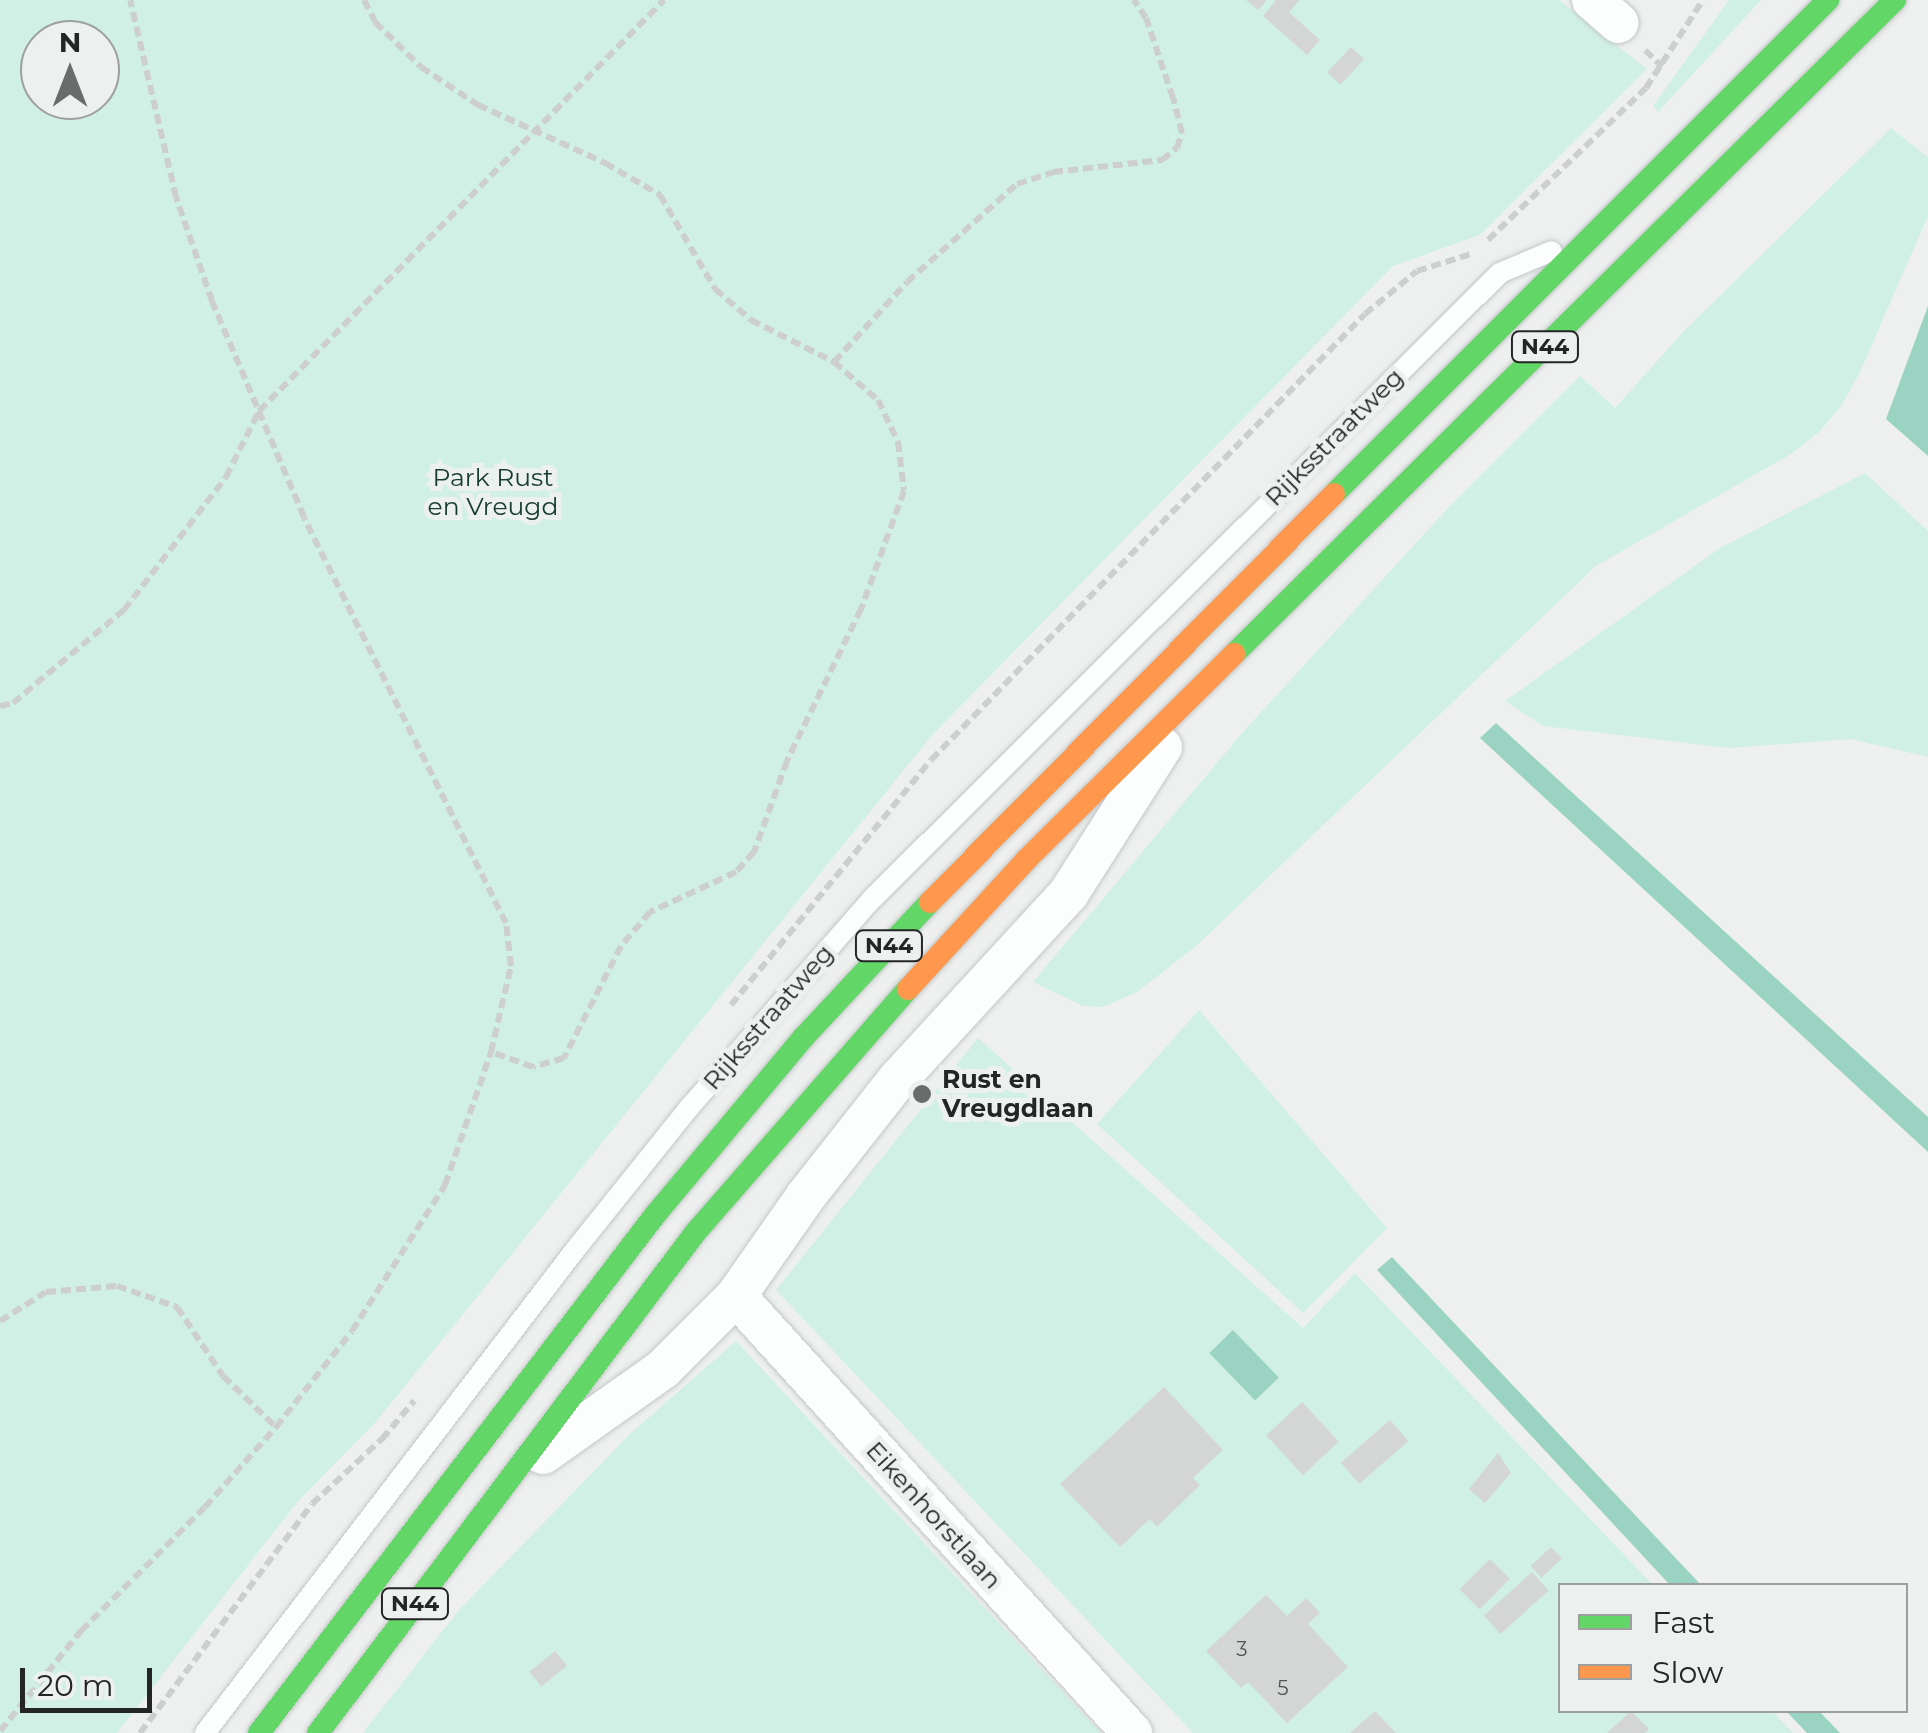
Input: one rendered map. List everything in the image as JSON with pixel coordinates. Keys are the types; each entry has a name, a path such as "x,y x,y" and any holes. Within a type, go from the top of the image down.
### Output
{"main road":[{"name":"Rijksstraatweg","path":"259,1733 655,1215 802,1038 1001,826 1828,0"},
{"name":"N44","path":"318,1733 695,1232 836,1068 1026,860 1895,0"}],"street":[{"name":"N44","path":"513,1476 663,1369 736,1296 806,1196 899,1078 1070,893 1196,693"},
{"name":"Eikenhorstlaan","path":"736,1296 1132,1733"}],"lane":[{"name":"Rijksstraatweg","path":"205,1733 575,1250 688,1109 873,898 1500,274 1600,231"}],"path":[{"path":"0,1730 81,1631 205,1508 276,1428 352,1331 445,1185 491,1052 512,966 506,924 368,651 212,301 176,197 130,0"},
{"path":"364,0 375,22 421,67 534,134 604,163 660,195 715,289 751,320 834,362 878,400 898,442 904,491 862,609 786,761 754,852 736,872 650,912 622,946 564,1058 534,1067 491,1052"},
{"path":"0,706 13,702 124,610 226,477 259,410 664,0"},
{"path":"834,362 907,282 1018,184 1053,172 1162,160 1177,148 1182,134 1172,98 1146,18 1134,0"},
{"path":"1696,10 1702,0"},
{"path":"0,1321 46,1292 117,1286 177,1307 223,1376 276,1428"}],"green space":[{"name":"Park Rust en Vreugd","path":"0,0 1559,0 1647,69 1480,235 1393,266 933,734 375,1423 299,1500 117,1733 0,1733"},
{"path":"1729,0 1761,0 1658,112 1653,106"},
{"path":"1891,128 1928,157 1928,216 1860,372 1842,405 1818,433 1791,454 1596,566 1195,947 1137,992 1103,1007 1083,1006 1033,982 1243,732 1448,508 1580,376 1615,408 1683,332"},
{"path":"1865,473 1928,531 1928,757 1851,739 1729,748 1543,726 1505,701 1720,548"},
{"path":"1199,1010 1387,1228 1303,1313 1097,1124"},
{"path":"978,1038 1303,1328 1355,1273 1651,1583 1558,1583 1558,1713 1774,1713 1793,1733 1193,1733 776,1290"},
{"path":"736,1341 1101,1733 363,1733 459,1610 632,1432"}],"shaded area":[{"path":"1928,306 1928,456 1886,419"},
{"path":"1496,723 1928,1117 1928,1152 1480,738"},
{"path":"1392,1257 1699,1583 1668,1583 1377,1270"},
{"path":"1233,1330 1279,1377 1255,1400 1209,1353"},
{"path":"1788,1713 1821,1713 1840,1733 1807,1733"}],"building":[{"path":"1246,0 1267,0 1258,10"},
{"path":"1276,0 1300,0 1289,12 1320,40 1307,55 1263,16"},
{"path":"1351,47 1364,59 1340,85 1327,73"},
{"path":"1164,1387 1223,1450 1193,1478 1200,1485 1157,1527 1150,1519 1120,1547 1060,1484"},
{"path":"1302,1402 1339,1441 1303,1475 1266,1435"},
{"path":"1390,1420 1408,1441 1359,1484 1341,1463"},
{"path":"1498,1453 1511,1473 1485,1503 1469,1489"},
{"path":"1551,1547 1562,1559 1541,1578 1531,1566"},
{"path":"1490,1559 1510,1579 1479,1609 1460,1589"},
{"path":"1532,1572 1549,1591 1500,1634 1484,1615"},
{"path":"1266,1595 1287,1616 1306,1598 1320,1613 1308,1624 1348,1667 1287,1723 1248,1682 1241,1688 1206,1651"},
{"path":"555,1651 567,1666 541,1687 529,1672"},
{"path":"1375,1711 1396,1733 1350,1733"},
{"path":"1629,1713 1649,1729 1645,1733 1607,1733"}],"traffic: fast":[{"path":"1334,494 1828,0"},
{"path":"1234,654 1895,0"},
{"path":"259,1733 655,1215 803,1038 930,902"},
{"path":"318,1733 695,1233 908,989"}],"traffic: slow":[{"path":"930,902 1334,494"},
{"path":"908,989 1026,860 1234,654"}],"place":[{"name":"Rust en Vreugdlaan","path":"922,1094"}]}
